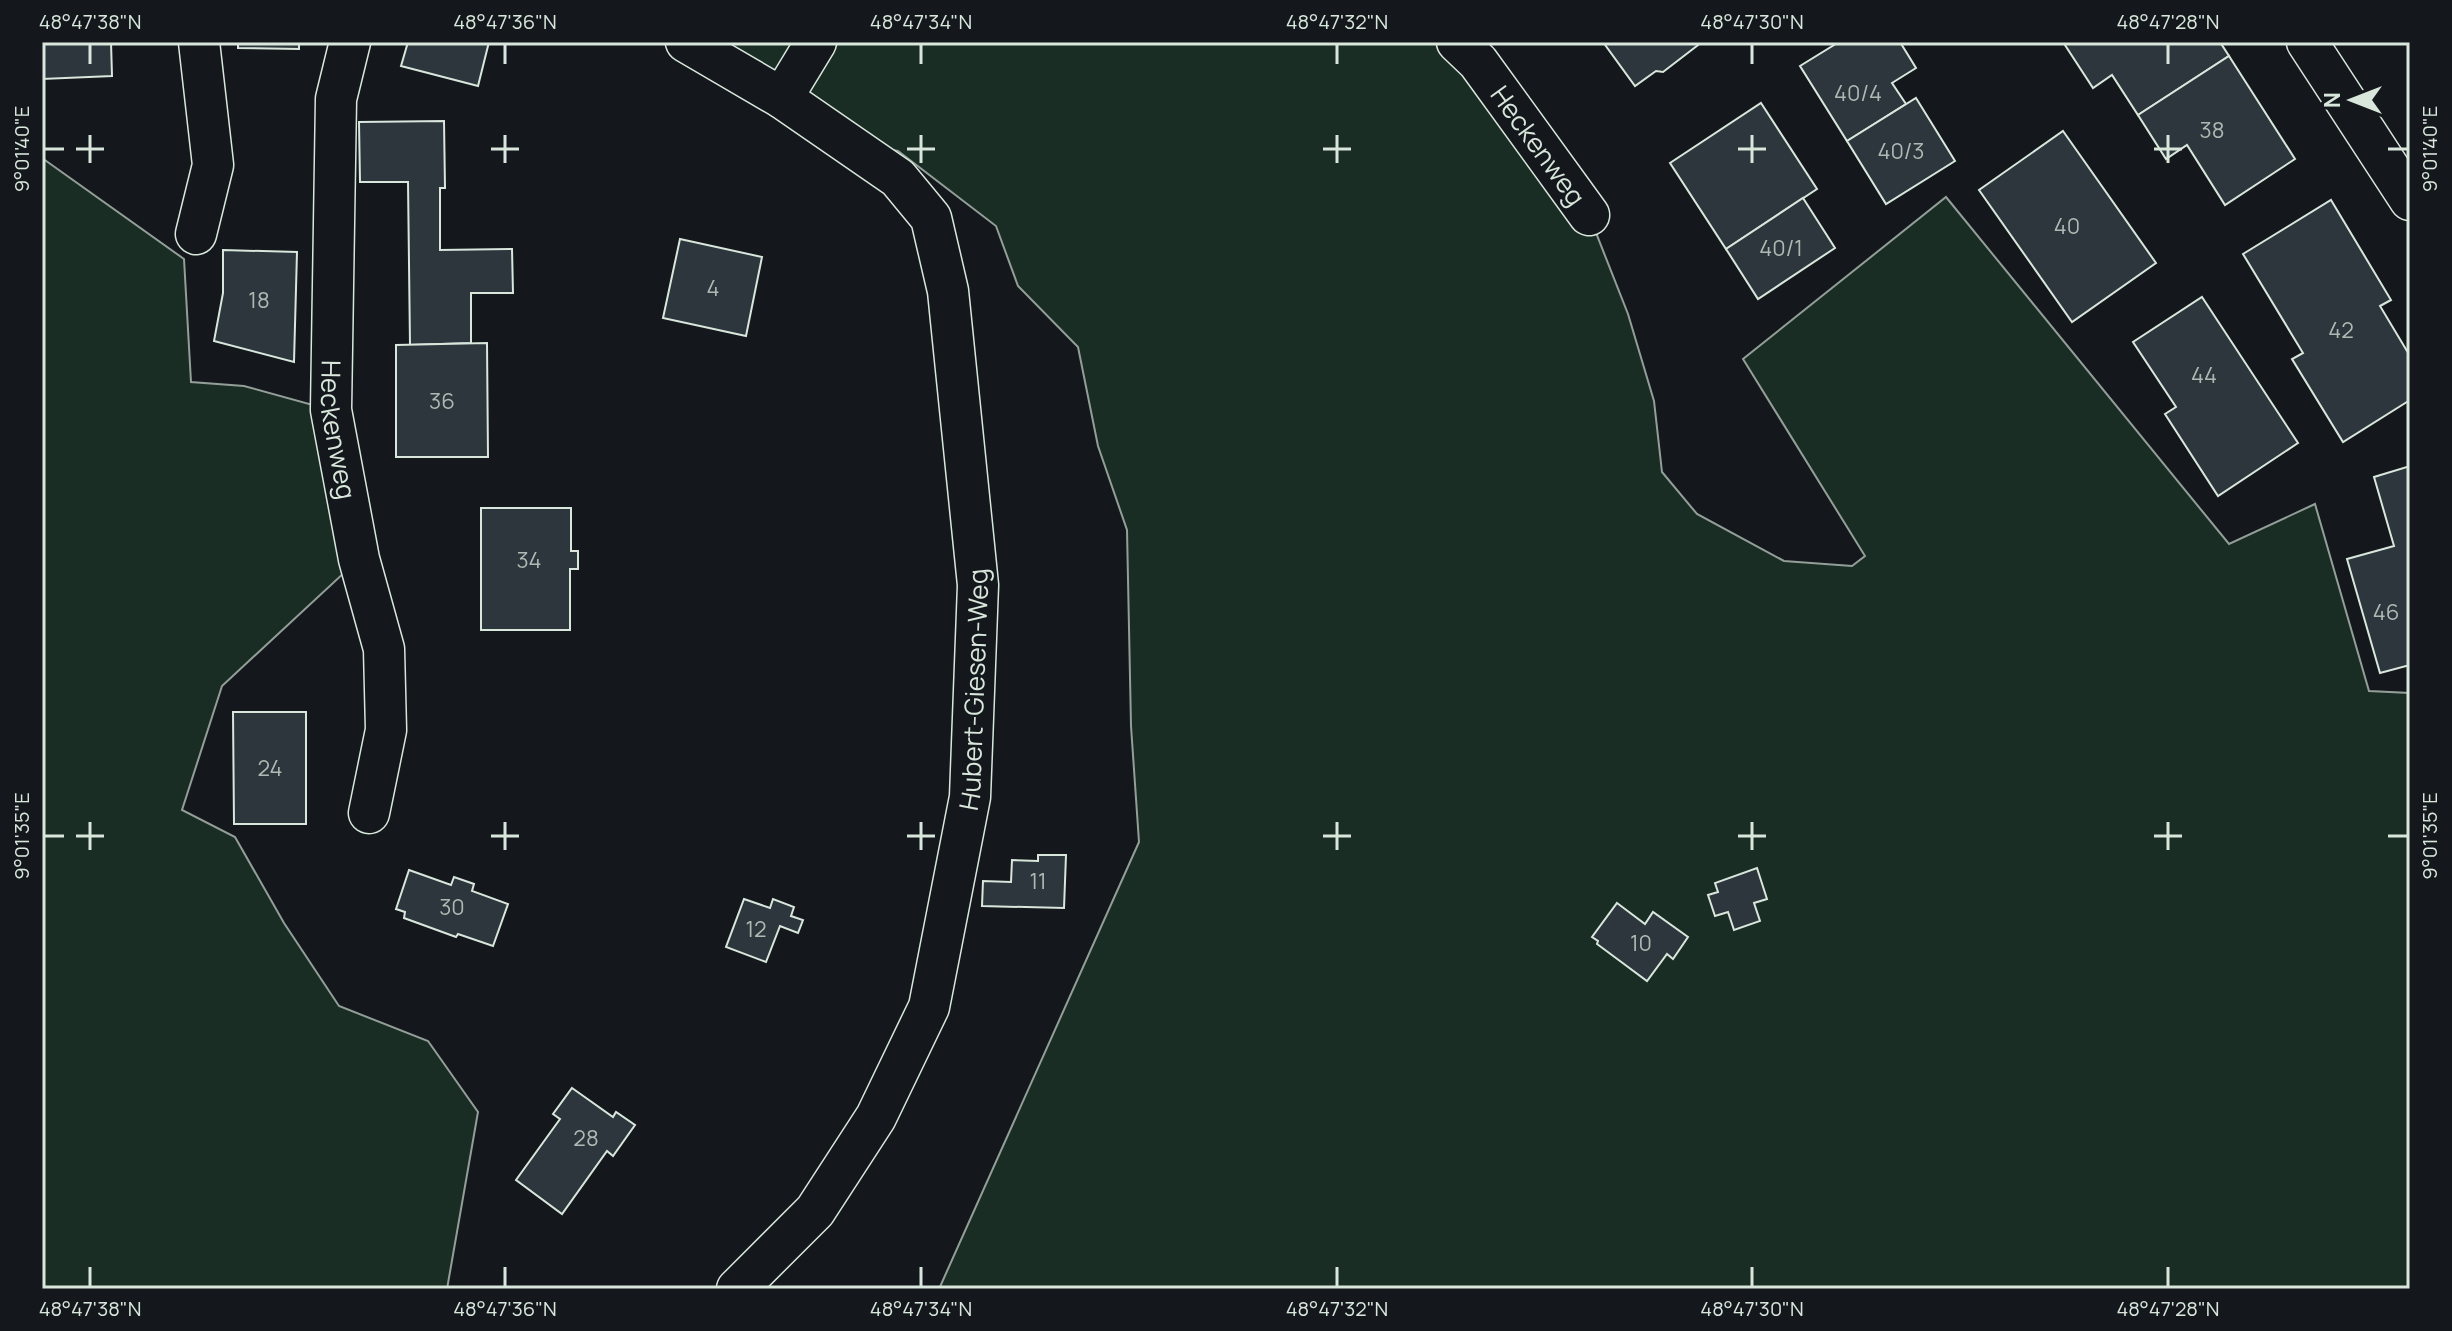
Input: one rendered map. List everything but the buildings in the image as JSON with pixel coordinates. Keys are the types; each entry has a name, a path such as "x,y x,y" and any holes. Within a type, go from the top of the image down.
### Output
{"street":[{"path":"196,234 213,165 199,42"},
{"name":"Heckenweg","path":"350,42 336,99 331,410 359,559 384,649 386,730 369,813"},
{"path":"686,42 782,98 816,42"},
{"name":"Heckenweg","path":"1457,42 1478,62 1589,215"},
{"path":"2307,42 2410,200"},
{"name":"Hubert-Giesen-Weg","path":"737,1289 815,1211 876,1117 929,1007 971,781 978,585 948,291 931,218 898,178 782,98"}],"green space":[{"path":"678,42 1457,42 1589,215 1628,314 1654,401 1662,472 1697,514 1784,561 1852,566 1865,556 1743,359 1946,197 2229,544 2315,504 2369,691 2410,693 2410,1289 939,1289 1139,842 1131,726 1127,530 1098,446 1078,347 1018,286 996,226 898,151 861,144"},
{"path":"42,158 184,259 191,382 244,386 331,410 359,559 222,686 182,810 235,837 284,923 339,1006 428,1041 478,1112 447,1289 42,1289"}]}
